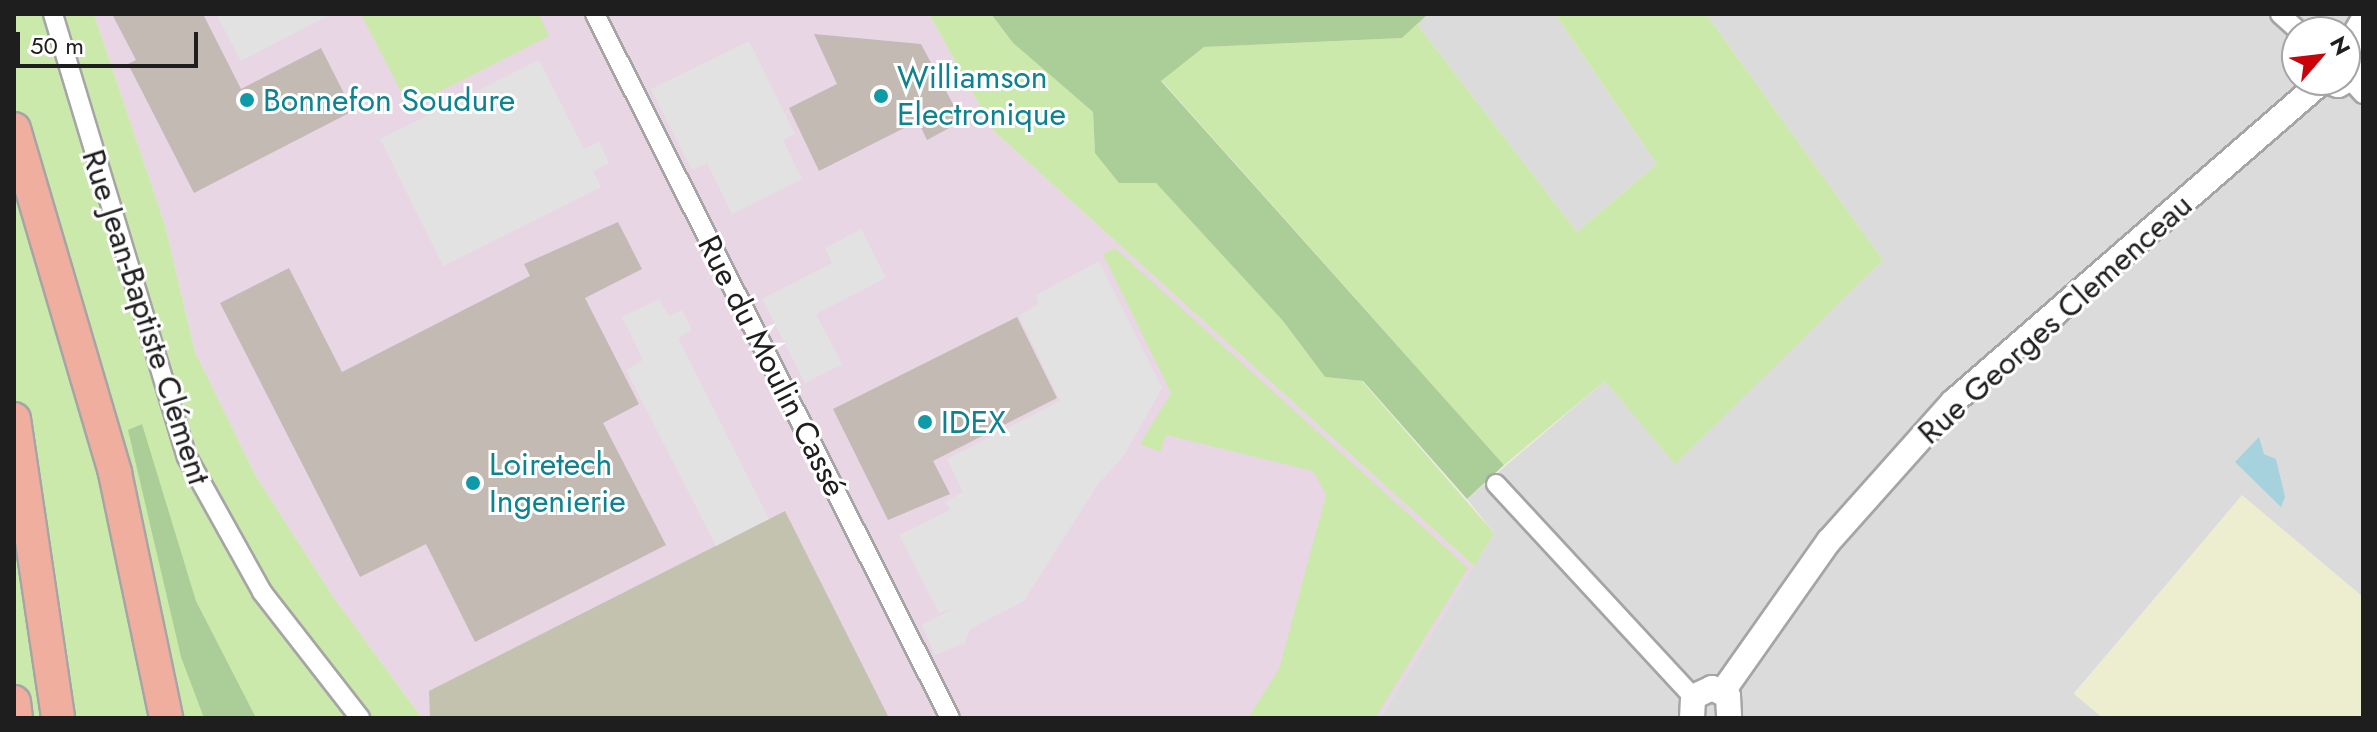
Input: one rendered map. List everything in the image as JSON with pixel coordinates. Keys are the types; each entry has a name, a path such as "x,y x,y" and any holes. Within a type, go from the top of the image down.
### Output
{"highway":[{"path":"14,129 115,473 166,718"},
{"path":"14,419 58,718"},
{"path":"14,702 16,718"}],"street":[{"name":"Rue Jean-Baptiste Clément","path":"53,14 187,457 247,569 360,718"},
{"name":"Rue du Moulin Cassé","path":"595,14 950,718"},
{"name":"Rue Georges Clemenceau","path":"1723,691 1829,541 1953,402 2304,96"},
{"path":"1496,484 1693,708 1705,689 1723,691 1731,703 1729,718"}],"shaded area":[{"path":"94,14 929,14 994,131 1474,566 1380,718 422,718 334,598 257,478 195,352 165,225"},
{"path":"216,14 331,14 241,61"},
{"path":"1428,14 1555,14 1657,164 1577,232 1417,24"},
{"path":"1706,14 2363,14 2363,597 2242,496 2074,693 2103,718 1380,718 1494,533 1467,499 1605,381 1675,463 1883,260"},
{"path":"749,41 795,134 783,140 802,179 732,214 707,163 692,170 651,89"},
{"path":"539,60 584,149 599,142 609,163 593,171 601,187 443,266 380,139"},
{"path":"861,229 886,278 816,314 842,364 805,383 762,299 832,263 825,248"},
{"path":"1099,261 1162,388 1123,457 1098,484 1024,601 970,629 965,643 935,655 922,625 956,607 939,613 899,535 950,510 945,502 963,492 947,459 1060,401 1019,316 1038,304 1036,295"},
{"path":"659,299 669,316 682,310 692,330 678,338 769,519 716,546 626,370 643,360 622,317"},
{"path":"2242,495 2363,597 2363,718 2103,718 2074,694"},
{"path":"785,511 889,718 430,718 429,691"}],"green space":[{"path":"14,14 94,14 165,225 195,352 257,478 334,598 422,718 14,718"},
{"path":"361,14 539,14 549,36 409,107"},
{"path":"929,14 991,14 1013,43 1093,112 1095,153 1156,183 1283,321 1325,377 1362,381 1494,533 1474,566 994,131"},
{"path":"991,14 1428,14 1402,38 1204,47 1161,81 1504,465 1467,499 1363,381 1325,377 1283,321 1156,183 1119,183 1095,153 1093,112 1013,43"},
{"path":"1555,14 1706,14 1883,260 1675,464 1605,381 1504,465 1161,80 1204,47 1402,38 1417,24 1577,232 1657,164"},
{"path":"1115,248 1468,568 1375,718 1248,718 1279,669 1326,495 1313,471 1166,435 1160,452 1140,444 1171,393 1103,254"},
{"path":"142,424 196,601 256,718 204,718 181,657 128,430"}],"water":[{"path":"2259,437 2264,454 2276,459 2285,497 2281,507 2235,462"}],"building":[{"name":"Bonnefon Soudure","path":"112,14 203,14 241,89 321,48 353,111 194,193 128,64 136,60"},
{"name":"Williamson Electronique","path":"814,34 921,44 962,121 927,140 918,121 819,171 789,108 837,84"},
{"name":"Loiretech Ingenierie","path":"618,222 642,269 585,298 639,404 603,423 666,545 475,642 426,544 360,577 220,303 289,268 342,372 530,276 524,264"},
{"name":"IDEX","path":"1017,317 1057,398 933,461 950,494 888,520 833,409"}],"place":[{"name":"Williamson Electronique","path":"881,96"},
{"name":"Bonnefon Soudure","path":"247,100"},
{"name":"IDEX","path":"925,422"},
{"name":"Loiretech Ingenierie","path":"473,483"}]}
